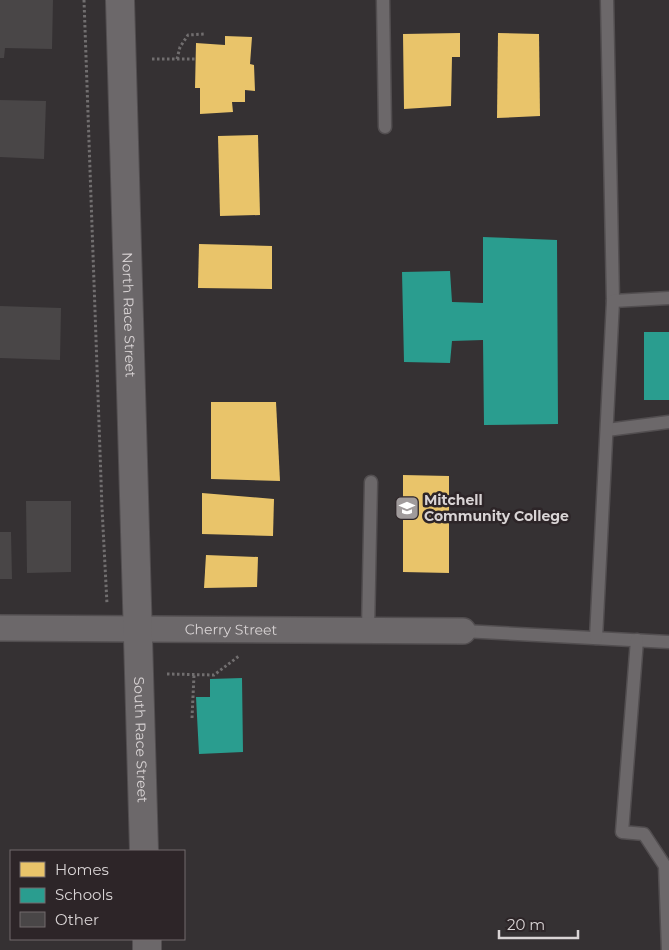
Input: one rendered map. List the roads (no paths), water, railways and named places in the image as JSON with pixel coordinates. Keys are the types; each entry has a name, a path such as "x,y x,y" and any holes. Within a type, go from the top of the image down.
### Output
{"street":[{"name":"North Race Street","path":"120,0 138,629"},
{"name":"Cherry Street","path":"0,628 463,631"},
{"name":"South Race Street","path":"138,629 144,850"}],"lane":[{"path":"383,0 385,127"},
{"path":"596,638 613,301 607,0"},
{"path":"613,301 669,298"},
{"path":"607,430 669,422"},
{"path":"368,630 371,482"},
{"path":"463,631 669,642"},
{"path":"636,640 622,832 644,834 665,866 668,950"}],"place":[{"name":"Mitchell Community College","path":"407,508"}]}
